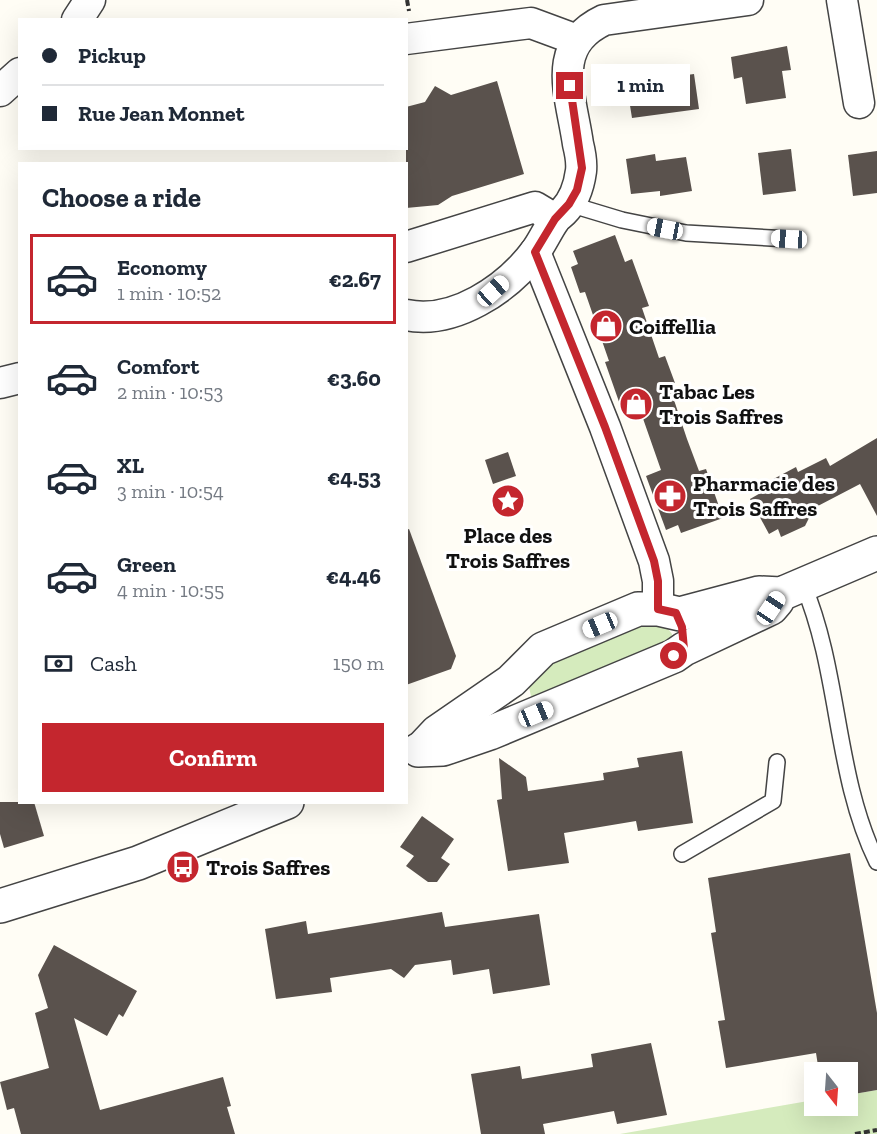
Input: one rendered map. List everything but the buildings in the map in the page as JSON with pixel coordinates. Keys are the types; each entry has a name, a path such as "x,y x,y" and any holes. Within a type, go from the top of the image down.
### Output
{"street":[{"path":"408,315 434,317 476,304 518,271 535,252 577,190 582,168 567,65 577,40 589,28 604,21 748,0"},
{"path":"842,0 859,103"},
{"path":"408,39 531,23 577,40"},
{"path":"0,91 18,75"},
{"path":"408,246 535,207 562,212"},
{"path":"535,252 605,427 654,561 667,611 682,627 684,649"},
{"path":"0,383 18,378"},
{"path":"414,752 437,732 514,678 543,649 638,609 692,612 759,593 792,589 877,553"},
{"path":"414,752 443,749 536,714 674,656 684,649 771,608 792,589"},
{"path":"514,678 521,698 536,714"},
{"path":"0,906 138,863 282,804"}],"lane":[{"path":"562,212 622,220 686,233 789,239"},
{"path":"792,589 817,619 853,804 877,862"},
{"path":"682,854 773,801 777,762"}],"path":[{"path":"855,1134 877,1130"}],"green space":[{"path":"663,622 672,634 671,643 541,702 531,696 528,683 529,672 613,635 647,624"},
{"path":"877,1090 877,1134 620,1134 804,1102 804,1116 858,1116 858,1093"}],"place":[{"name":"Coiffellia","path":"606,326"},
{"name":"Tabac Les Trois Saffres","path":"636,404"},
{"name":"Pharmacie des Trois Saffres","path":"670,496"},
{"name":"Place des Trois Saffres","path":"508,501"},
{"name":"Trois Saffres","path":"183,867"}],"route":[{"path":"570,86 582,168 577,190 563,212 555,219 535,252 605,427 654,561 658,581 658,609 676,613 682,627 684,649 674,656"}]}
